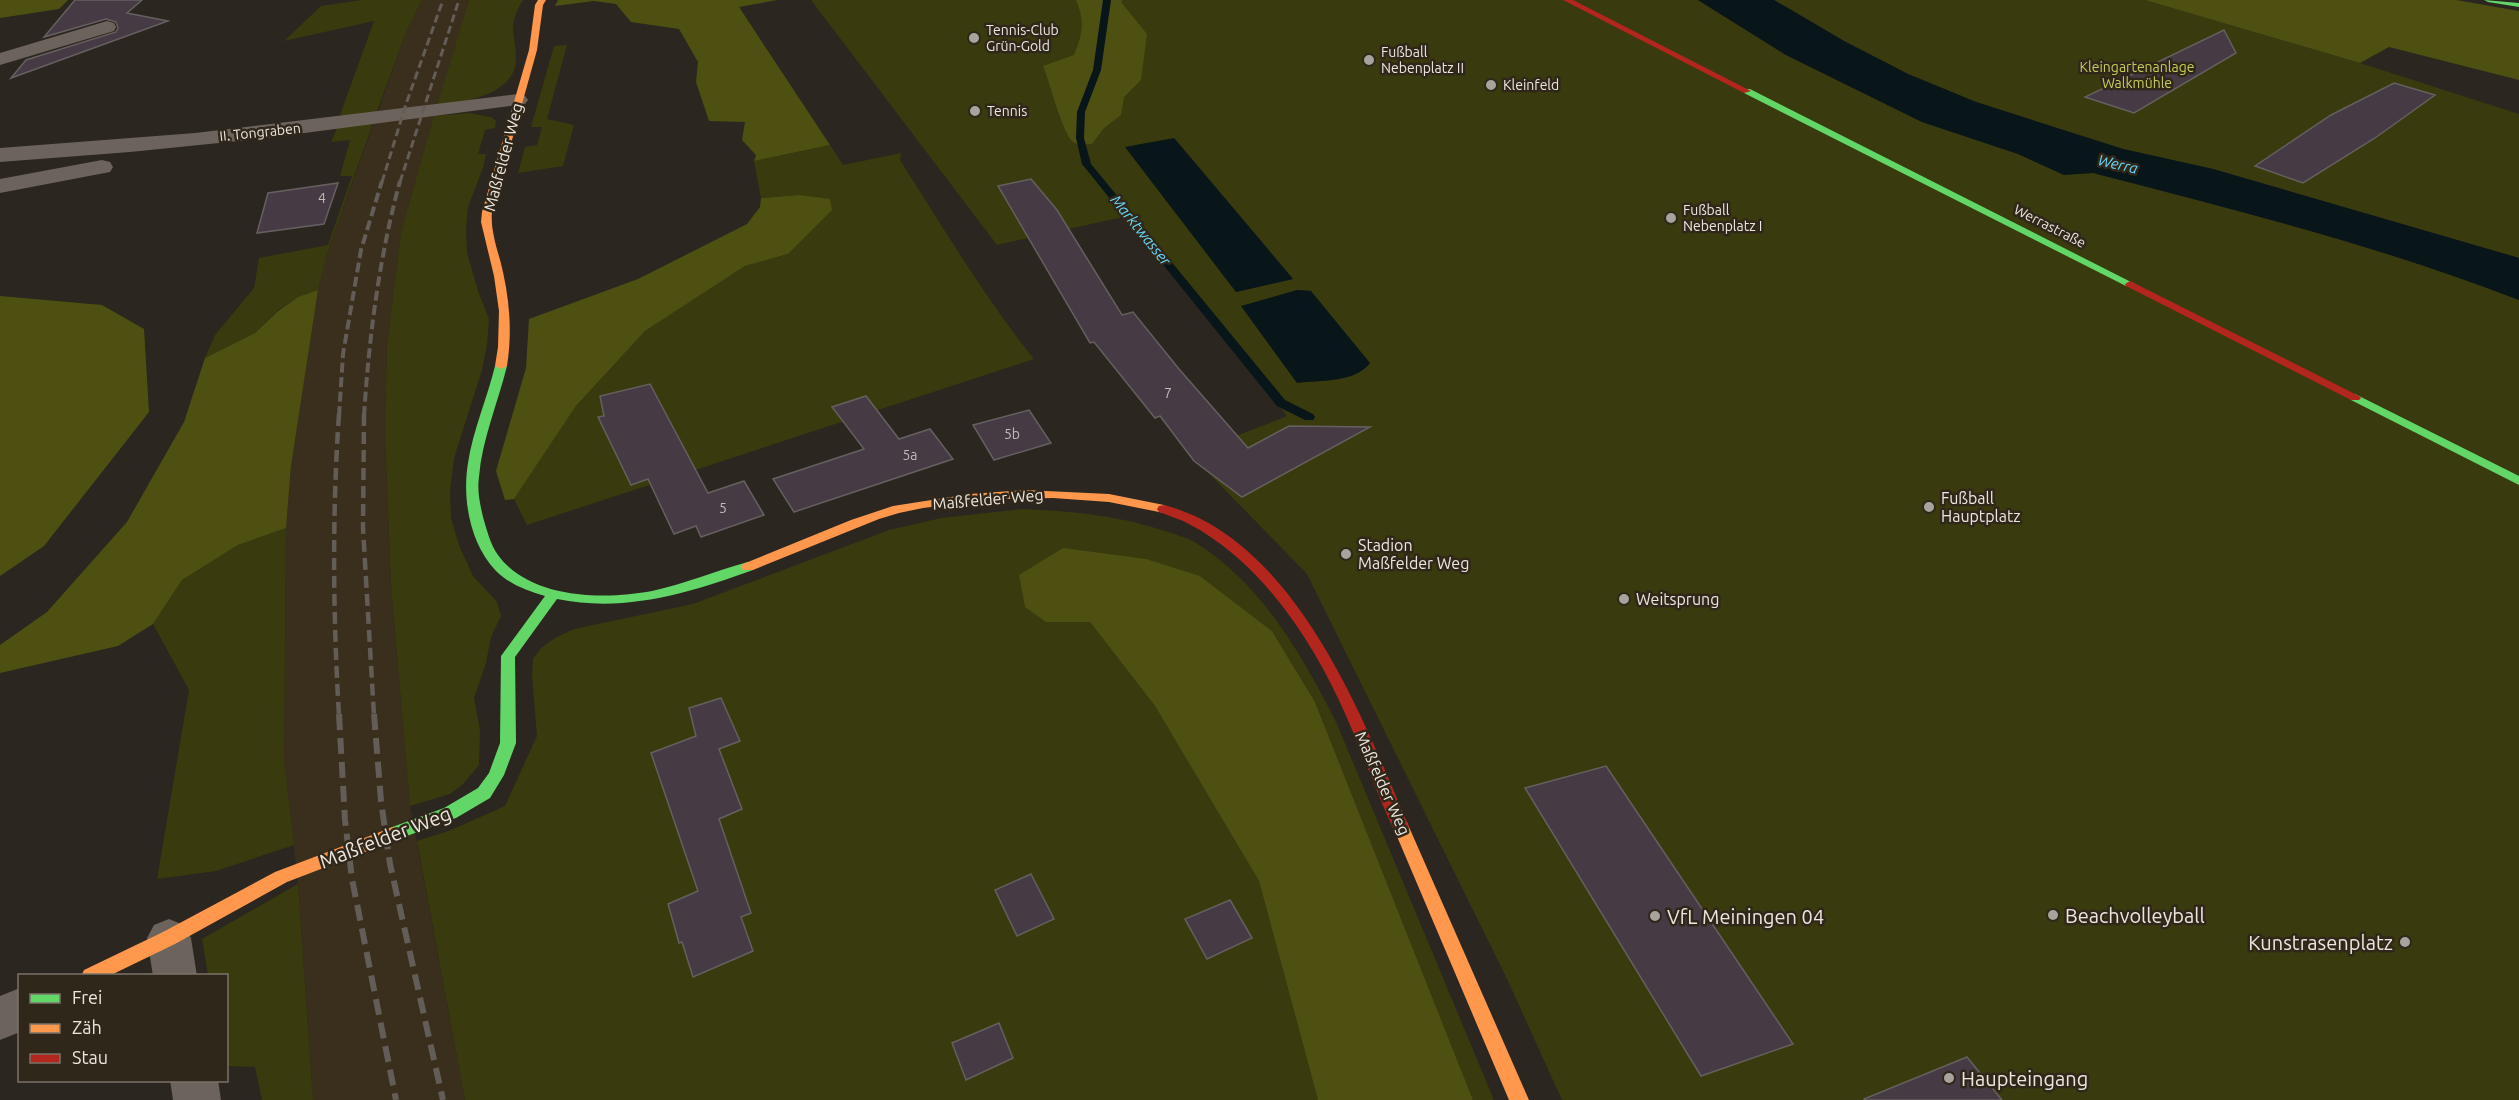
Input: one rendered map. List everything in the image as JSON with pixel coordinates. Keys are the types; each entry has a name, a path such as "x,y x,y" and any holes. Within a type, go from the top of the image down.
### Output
{"street":[{"name":"Maßfelder Weg","path":"542,0 539,5 533,50 486,222 503,298 507,328 504,355 474,470 472,497 486,549 498,566 516,581 552,596 585,602 620,602 657,595 726,574 895,510 963,498 1030,492 1092,495 1163,508 1202,525 1246,557 1288,606 1318,648 1346,699 1519,1100"},
{"name":"Werrastraße","path":"1567,0 2519,481"},
{"path":"2488,0 2519,5"},
{"path":"0,58 107,27"},
{"name":"II. Tongraben","path":"0,155 74,152 340,123 518,100"},
{"path":"0,186 340,123"},
{"name":"Maßfelder Weg","path":"95,974 172,957 281,877 450,813 484,793 496,775 508,743 508,656 552,596"},
{"path":"0,1018 18,1010"},
{"path":"194,1082 197,1100"}],"shaded area":[{"path":"0,0 68,0 59,9 0,18"},
{"path":"422,0 469,0 401,232 387,345 385,435 391,585 410,806 465,1100 313,1100 298,884 284,760 286,528 291,466 318,290 327,254 406,33"},
{"path":"558,0 777,0 739,7 830,145 754,161 756,155 742,140 745,122 709,121 696,82 698,62 679,29 631,22 616,4 594,1 555,6"},
{"path":"1076,0 1122,0 1121,2 1147,34 1141,80 1124,97 1121,115 1104,128 1092,144 1078,144 1069,137 1043,66 1074,55 1082,28 1081,14"},
{"path":"2145,0 2456,0 2519,11 2519,80 2389,47 2360,63"},
{"path":"799,195 830,199 832,210 788,254 745,266 645,331 576,406 514,499 505,500 496,471 526,368 529,319 638,279 747,224 760,207 761,198"},
{"path":"318,290 291,466 286,528 238,545 182,580 153,624 118,646 0,673 0,645 47,612 127,522 184,422 205,358 255,333 278,311 298,297"},
{"path":"0,296 102,305 144,329 149,412 44,546 0,576"},
{"path":"1063,548 1146,559 1200,576 1272,631 1315,702 1473,1100 1318,1100 1259,881 1155,706 1090,622 1046,622 1025,607 1019,575"}],"green space":[{"path":"362,0 422,0 406,33 376,114 347,118 340,115 374,21 284,41 321,6"},
{"path":"469,0 523,0 513,24 516,50 514,71 498,89 486,95 437,106"},
{"name":"Stadion Maßfelder Weg","path":"811,0 1698,0 1786,55 1922,122 2018,154 2064,174 2093,173 2255,216 2362,246 2519,300 2519,1100 1562,1100 1508,981 1307,574 1190,454 1287,416 1212,312 1132,215 997,245","holes":["1175,139 1293,279 1236,292","1297,290 1311,291 1353,376"]},
{"name":"Kleingartenanlage Walkmühle","path":"1774,0 2145,0 2360,63 2519,114 2519,258 2213,169 2123,149 1976,102 1908,74 1844,41"},
{"path":"567,45 547,119 574,125 563,166 518,173 525,147 537,145 542,127 531,127 554,46"},
{"path":"469,113 491,117 496,121 495,128 485,130 478,154 486,154 468,207 466,229 467,253 489,319 482,370 454,458 450,491 451,518 459,545 473,576 497,602 501,616 491,637 486,663 474,698 480,730 479,765 463,784 450,794 410,806 391,585 385,435 387,345 401,232 434,116"},
{"path":"373,123 327,254 318,290 298,297 278,310 255,333 205,358 215,335 254,288 259,258 328,245 352,176 340,176 350,140 331,142 337,128"},
{"path":"830,145 843,165 901,153 900,160 964,261 1034,359 527,525 514,499 576,406 645,331 745,266 788,254 799,195 761,198 754,161"},
{"path":"1023,509 1116,518 1187,538 1220,560 1261,600 1295,648 1337,724 1494,1100 1473,1100 1315,702 1272,631 1200,576 1046,622 1090,622 1155,706 1259,881 1318,1100 465,1100 417,841 451,830 505,806 537,736 532,675 533,659 541,648 574,629 693,604 889,530 941,518"},
{"path":"286,528 284,760 294,845 216,871 157,879 189,690 153,624 182,580 238,545"},
{"path":"298,884 313,1100 262,1100 255,1067 228,1066 228,974 208,974 202,939"}],"water":[{"name":"Werra","path":"1698,0 1774,0 1844,41 1908,74 1976,102 2123,149 2213,169 2519,258 2519,300 2361,246 2254,215 2093,173 2064,175 2018,154 1922,122 1786,55"},
{"path":"1174,138 1293,279 1236,292 1125,147"},
{"path":"1297,290 1311,291 1370,363 1364,369 1356,374 1337,379 1297,383 1241,306"}],"building":[{"path":"75,0 142,0 127,13 168,21 11,78 26,60 116,32 118,28 116,22 106,19 44,37"},
{"path":"2224,30 2236,53 2134,113 2085,97"},
{"path":"2394,83 2435,95 2375,138 2303,183 2255,166 2331,115"},
{"path":"1031,179 1057,210 1122,315 1133,312 1248,448 1289,426 1370,427 1242,497 1194,461 1160,416 1155,418 1094,342 1090,343 998,186"},
{"path":"338,183 324,224 257,233 268,193"},
{"path":"650,384 708,493 744,481 764,515 701,537 696,526 674,534 648,479 631,485 598,417 604,416 600,396"},
{"path":"866,396 899,439 930,429 953,459 794,512 773,479 864,449 832,407"},
{"path":"1029,410 1051,443 994,460 973,425"},
{"path":"721,698 740,741 719,749 742,809 719,819 751,913 741,917 753,951 693,977 682,942 679,943 668,904 698,891 651,753 696,736 689,708"},
{"name":"VfL Meiningen 04","path":"1606,766 1793,1044 1701,1076 1525,788"},
{"path":"1031,874 1054,919 1017,936 995,890"},
{"path":"1230,900 1252,938 1207,959 1185,919"},
{"path":"999,1023 1013,1058 966,1080 952,1043"},
{"name":"Haupteingang","path":"1967,1057 2002,1100 1864,1100 1864,1099"}],"waterway":[{"name":"Marktwasser","path":"1107,0 1097,70 1081,112 1080,138 1087,164 1281,403 1309,417"}],"railway":[{"path":"382,182 406,104 443,0"},
{"path":"400,182 459,0"},
{"path":"339,416 343,354 361,250 382,181"},
{"path":"364,416 376,298 386,239 400,181"},
{"path":"339,414 334,565 339,716"},
{"path":"364,414 363,528 374,716"},
{"path":"339,714 345,820 352,879 396,1100"},
{"path":"374,714 381,801 390,864 443,1100"}],"traffic: fast":[{"path":"2488,0 2519,5"},
{"path":"1747,91 2130,284"},
{"path":"501,366 477,446 472,495 487,548 501,568 510,576 547,592 599,600 624,599 674,591 748,567"},
{"path":"2355,398 2519,481"},
{"path":"393,834 450,813 484,793 496,775 508,743 508,656 552,596"}],"traffic: slow":[{"path":"501,366 505,329 504,311 499,276 486,222 487,212 533,50 539,5 542,0"},
{"path":"748,567 874,516 923,504 997,495 1053,494 1109,498 1164,509"},
{"path":"1401,827 1519,1100"},
{"path":"94,974 169,938 281,877 393,834"}],"traffic: jam":[{"path":"1567,0 1747,91"},
{"path":"2130,284 2355,398"},
{"path":"1164,509 1193,521 1221,538 1248,560 1295,614 1333,673 1347,701 1401,827"}],"place":[{"name":"Tennis-Club Grün-Gold","path":"974,38"},
{"name":"Fußball Nebenplatz II","path":"1369,60"},
{"name":"Kleinfeld","path":"1491,85"},
{"name":"Tennis","path":"975,111"},
{"name":"Fußball Nebenplatz I","path":"1671,218"},
{"name":"Fußball Hauptplatz","path":"1929,507"},
{"name":"Stadion Maßfelder Weg","path":"1346,554"},
{"name":"Weitsprung","path":"1624,599"},
{"name":"Beachvolleyball","path":"2053,915"},
{"name":"VfL Meiningen 04","path":"1655,916"},
{"name":"Kunstrasenplatz","path":"2405,942"},
{"name":"Haupteingang","path":"1949,1078"}]}
